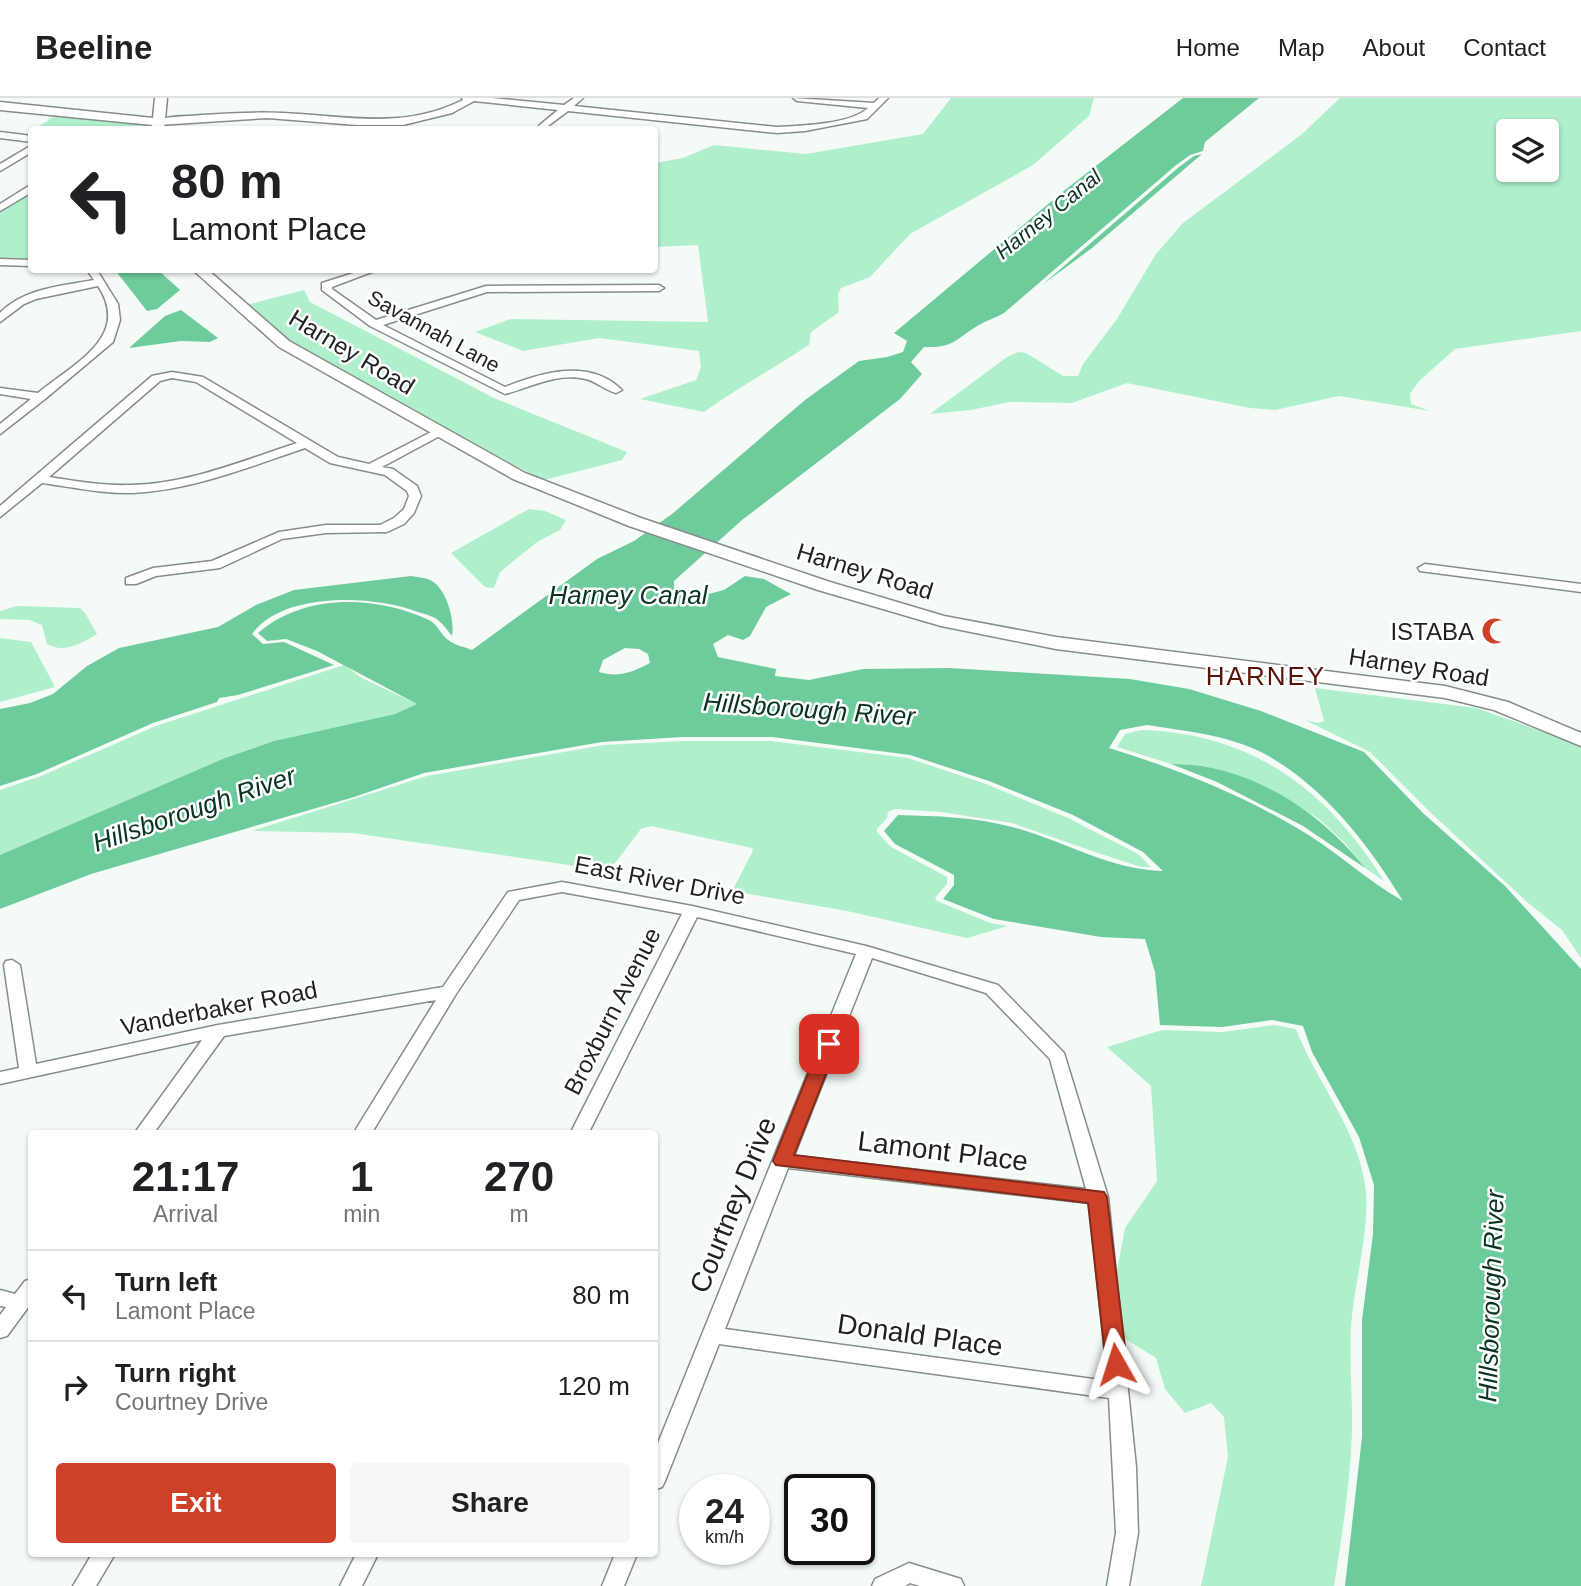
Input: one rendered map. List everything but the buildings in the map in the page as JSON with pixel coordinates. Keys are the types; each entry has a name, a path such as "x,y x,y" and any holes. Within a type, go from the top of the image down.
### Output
{"street":[{"path":"159,125 162,98"},
{"path":"466,98 786,129 864,117 884,98"},
{"path":"544,126 579,98"},
{"path":"797,98 876,106"},
{"path":"0,106 159,125 228,111 353,126 430,118 472,99"},
{"path":"655,126 662,119"},
{"path":"0,135 28,138"},
{"path":"0,168 28,150"},
{"path":"0,208 28,190"},
{"path":"0,262 28,263"},
{"path":"0,430 107,342 115,324 117,307 94,273"},
{"name":"Harney Road","path":"203,273 284,344 519,477 635,522 824,586 941,621 1056,643 1445,692 1501,706 1581,740"},
{"name":"Savannah Lane","path":"363,273 327,285 327,290 374,324 505,391 560,373 586,375 606,381 616,390"},
{"path":"0,319 22,299 101,282"},
{"path":"374,324 486,289 659,288"},
{"path":"0,513 156,378 172,374 199,379 334,460 389,472 413,489 415,496 410,510 399,521 382,528 326,529 279,536 215,565 153,572 131,581"},
{"path":"0,391 41,397"},
{"path":"370,468 441,432"},
{"path":"40,479 131,489 166,486 305,444"},
{"path":"1425,568 1581,588"},
{"name":"East River Drive","path":"364,1130 449,992 514,896 562,887 692,911 866,951 992,989 1058,1057 1097,1197 1119,1391 1127,1533 1118,1586"},
{"name":"Broxburn Avenue","path":"581,1130 692,911"},
{"name":"Courtney Drive","path":"658,1471 866,951"},
{"path":"12,965 28,1071"},
{"name":"Vanderbaker Road","path":"0,1078 218,1031 449,992"},
{"path":"146,1130 218,1031"},
{"name":"Lamont Place","path":"782,1161 1097,1197"},
{"path":"0,1330 17,1296"},
{"name":"Donald Place","path":"712,1335 1119,1391"},
{"path":"84,1586 102,1557"},
{"path":"351,1586 366,1557"},
{"path":"613,1586 625,1557"},
{"path":"883,1586 909,1573 953,1586"}],"shaded area":[{"path":"951,98 1094,98 1089,116 1033,165 910,234 870,277 841,288 838,294 839,312 811,332 809,345 704,412 640,399 696,380 701,367 699,351 599,338 523,351 475,332 511,319 708,322 698,245 658,247 658,162 683,158 714,145 806,154 923,134"},
{"path":"1340,98 1581,98 1581,331 1455,349 1419,381 1410,394 1411,404 1430,411 1339,396 1275,410 1250,408 1127,383 1072,403 1009,402 971,410 930,414 1007,357 1018,352 1026,353 1063,376 1078,376 1083,364 1117,319 1156,254 1183,223 1302,134"},
{"path":"58,114 142,123 142,126 39,126"},
{"path":"28,191 28,262 0,260 0,210"},
{"path":"304,290 310,302 494,398 627,452 622,460 544,480 432,424 298,351 242,306"},
{"path":"529,509 545,511 566,520 560,530 537,542 500,572 494,588 485,587 451,553"},
{"path":"17,606 80,608 97,634 73,646 53,647 47,644 42,625 29,620 0,619 0,611"},
{"path":"0,638 31,642 55,687 0,702"},
{"path":"344,665 362,678 417,704 395,714 274,741 225,758 0,855 0,790 41,776 156,726"},
{"path":"1315,688 1476,708 1581,745 1581,958 1562,930 1527,902 1370,752 1305,720 1318,723 1324,721"},
{"path":"1141,730 1181,734 1217,742 1251,755 1282,772 1311,794 1337,819 1362,848 1384,881 1365,868 1345,843 1319,819 1271,789 1186,764 1171,764 1117,747 1125,734"},
{"path":"683,741 771,741 908,758 986,784 1068,818 1138,854 1151,867 1141,867 1012,823 941,812 894,809 888,812 877,832 891,847 947,877 947,884 935,898 937,901 990,923 1008,926 967,938 847,911 732,891 753,851 752,848 651,826 641,829 609,871 353,833 252,831 427,776 604,745"},
{"path":"1274,1025 1296,1029 1353,1143 1365,1184 1365,1232 1351,1330 1352,1433 1345,1510 1334,1586 1201,1586 1228,1457 1224,1417 1211,1403 1185,1413 1165,1389 1156,1358 1124,1338 1117,1271 1125,1228 1157,1181 1151,1086 1107,1047 1162,1030 1223,1032"}],"water":[{"path":"1183,98 1259,98 1205,142 1203,151 1190,155 1175,166 1004,313 982,323 954,342 924,347 911,362 922,374 900,399 742,520 674,581 674,594 693,598 724,590 745,576 764,579 791,594 766,607 750,636 743,640 728,635 713,644 718,657 776,669 775,676 809,680 863,669 950,668 1130,679 1189,689 1261,711 1364,752 1423,813 1505,886 1581,969 1581,1586 1345,1586 1362,1437 1362,1320 1373,1234 1374,1185 1359,1137 1312,1052 1303,1026 1272,1020 1222,1027 1160,1025 1155,972 1145,939 1101,937 994,919 943,899 954,885 954,875 895,844 884,831 898,815 984,821 1031,833 1124,866 1163,871 1143,852 1073,815 989,781 910,755 772,737 682,737 602,742 424,773 354,797 91,874 0,909 0,855 225,758 274,741 395,714 417,704 317,651 286,639 267,641 258,633 276,620 318,605 341,602 386,606 429,620 450,641 472,650 597,559 634,541 672,514 805,400 859,361 903,352 907,341 894,333 1065,190","holes":["625,648 639,649 648,654 650,663 625,673 599,672 603,660","1147,725 1206,734 1235,742 1263,753 1285,766 1325,799 1343,818 1375,858 1403,901 1311,836 1275,815 1205,782 1109,748 1120,730"]},
{"path":"1202,154 1092,248 1042,285 1179,167 1194,156"},
{"path":"117,273 161,273 180,290 157,309 147,311"},
{"path":"181,310 218,338 210,342 181,341 129,348 165,316"},
{"path":"411,576 432,581 442,591 451,614 452,636 434,617 378,602 330,601 285,610 266,620 252,634 263,644 284,642 334,665 238,695 219,698 217,702 153,723 37,774 0,786 0,709 30,703 53,694 87,666 119,648 218,627 256,605 294,590"},
{"path":"1171,764 1227,772 1254,781 1279,794 1326,827 1365,868 1303,826 1217,782"}],"place":[{"name":"ISTABA","path":"1495,631"}],"district":[{"name":"HARNEY","path":"1266,676"}],"route":[{"path":"829,1044 782,1161 1097,1197 1116,1364"}],"water label":[{"name":"Harney Canal","path":"1048,214"},
{"name":"Harney Canal","path":"628,595"},
{"name":"Hillsborough River","path":"809,709"},
{"name":"Hillsborough River","path":"194,809"},
{"name":"Hillsborough River","path":"1491,1296"}]}
